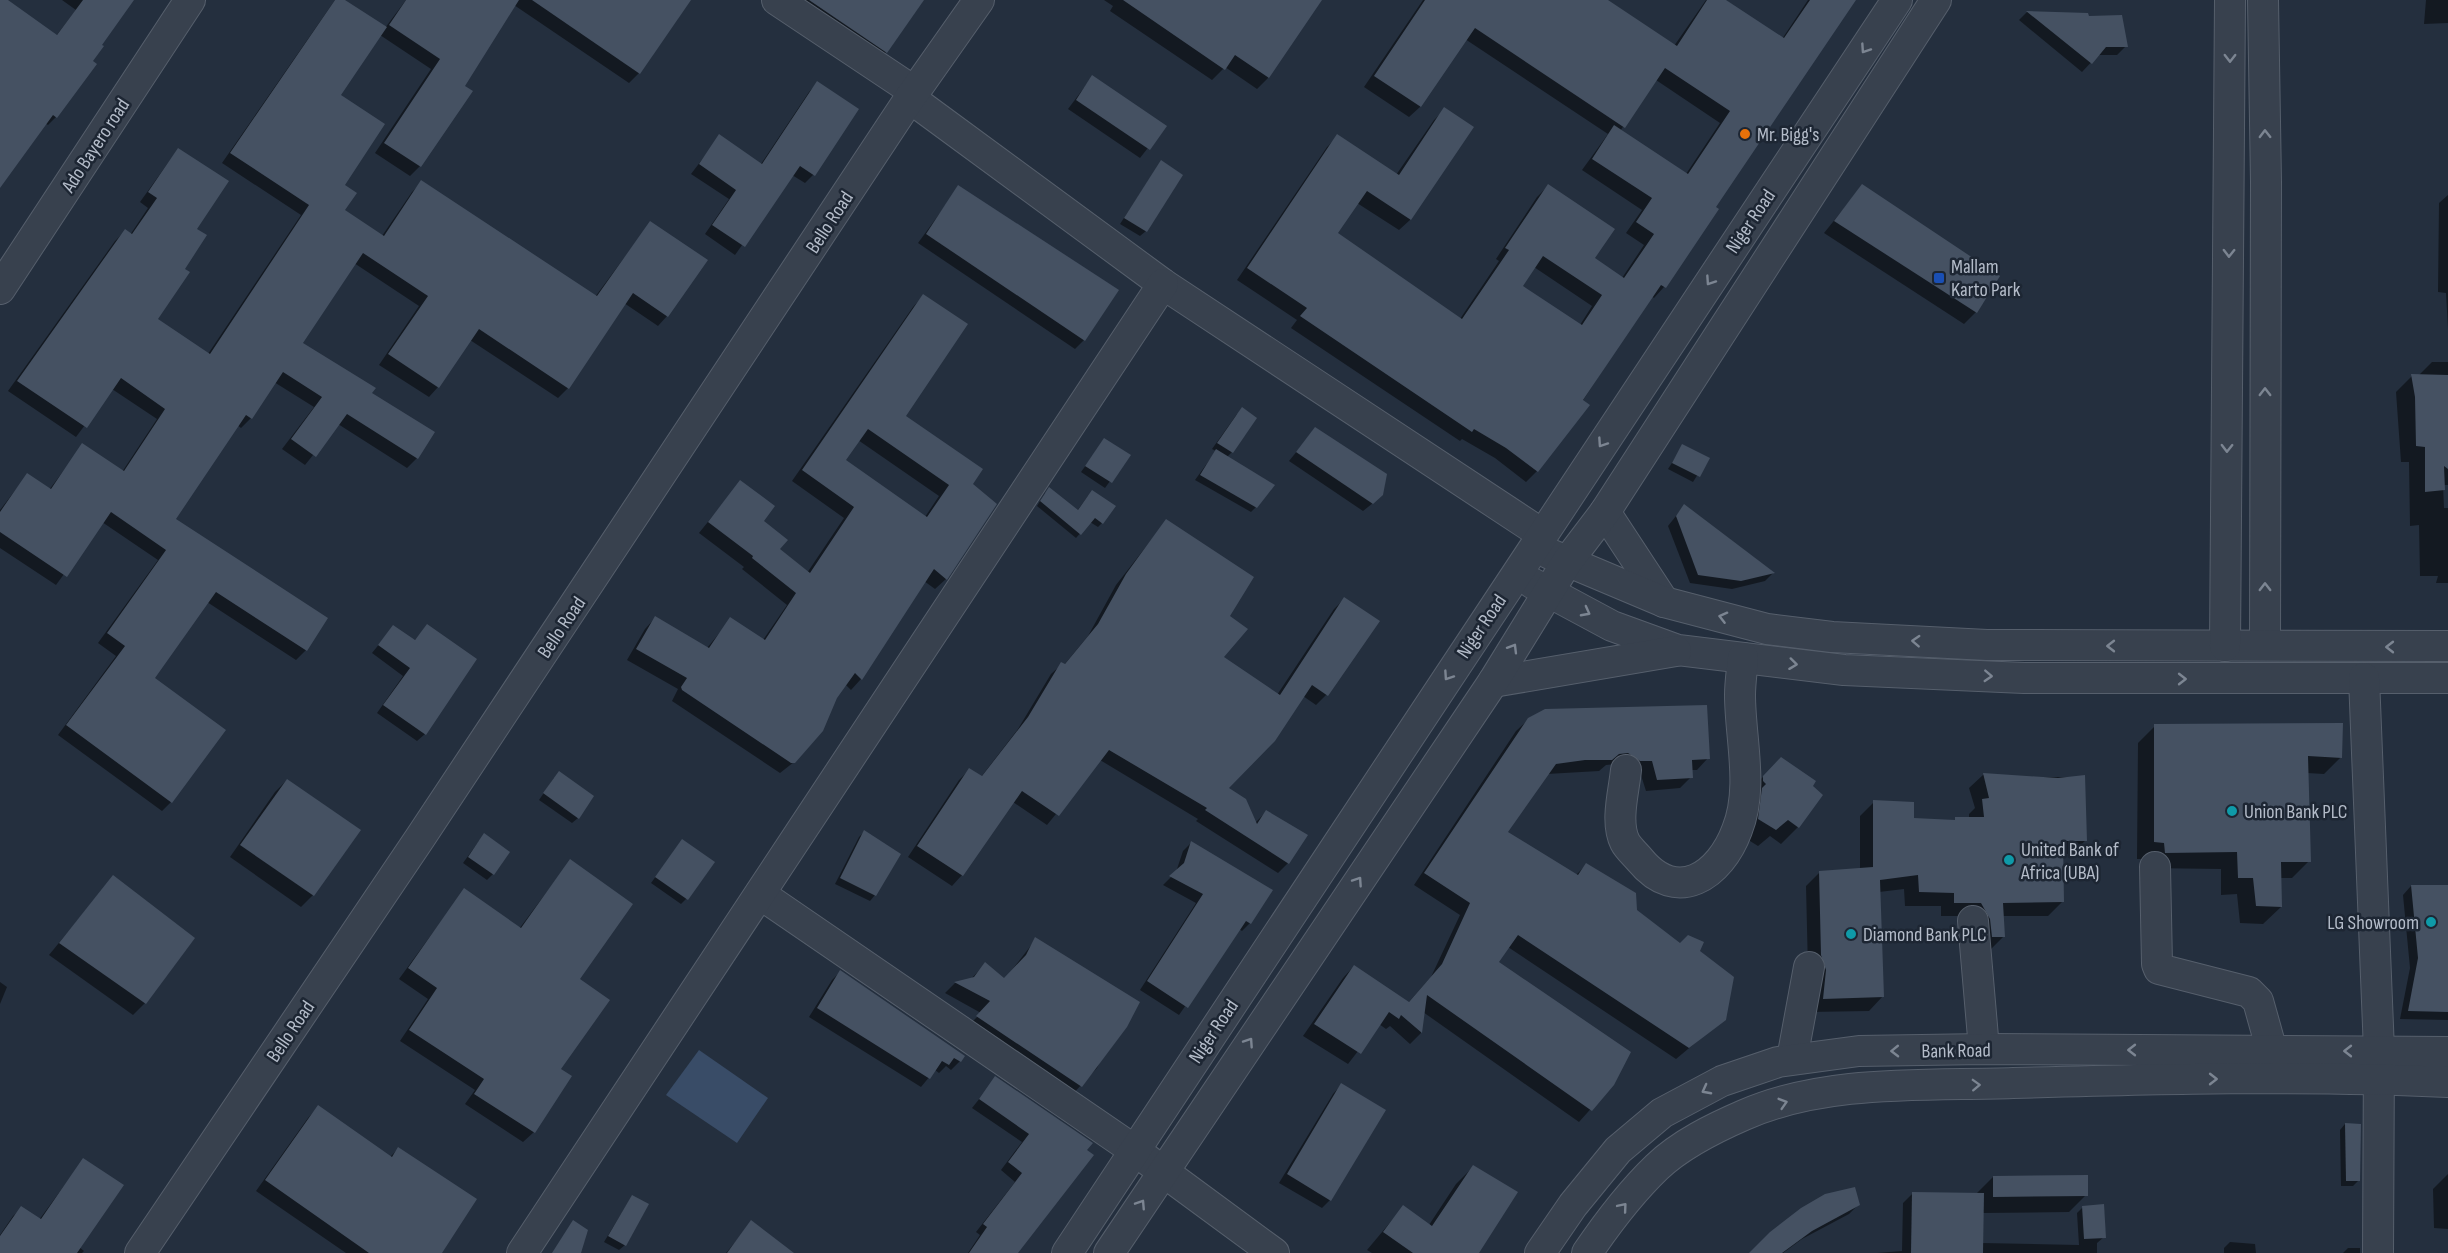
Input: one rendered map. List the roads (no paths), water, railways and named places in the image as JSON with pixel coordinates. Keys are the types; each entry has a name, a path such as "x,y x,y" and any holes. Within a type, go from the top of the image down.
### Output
{"street":[{"name":"Ado Bayero road","path":"0,289 190,0"},
{"path":"777,0 913,95 1163,284 1567,562 1664,602 1767,629 1832,637 1987,645 2448,646"},
{"name":"Bello Road","path":"140,1253 440,808 913,95 979,0"},
{"name":"Niger Road","path":"1066,1253 1897,0"},
{"name":"Niger Road","path":"1108,1253 1493,682 1567,562 1605,512 1936,0"},
{"path":"2225,646 2230,0"},
{"path":"2263,0 2266,182 2265,645"},
{"path":"2230,182 2266,182"},
{"path":"522,1253 1163,284"},
{"path":"1605,512 1664,602"},
{"path":"1516,574 1612,626 1678,650 1844,670 2024,678 2448,678"},
{"path":"1493,682 1678,650"},
{"path":"1626,770 1621,821 1625,842 1647,869 1674,884 1701,879 1725,854 1737,831 1745,808 1740,695 1743,658"},
{"path":"2364,678 2379,1065 2378,1253"},
{"path":"2156,867 2157,964 2159,969 2249,992 2258,1001 2272,1051"},
{"path":"760,894 1134,1150 1161,1173 1274,1253"},
{"path":"1973,921 1984,1049"},
{"path":"1792,1059 1809,967"},
{"name":"Bank Road","path":"1540,1253 1573,1205 1618,1150 1662,1113 1722,1081 1792,1059 1858,1051 1984,1049 2169,1065 2379,1065 2448,1052"},
{"name":"Bank Road","path":"1587,1253 1657,1167 1696,1138 1746,1114 1798,1098 1873,1088 2169,1065 2272,1051 2379,1065 2448,1082"}],"water":[{"path":"699,1050 768,1098 737,1143 666,1095"}],"place":[{"name":"Mr. Bigg's","path":"1745,134"},
{"name":"Mallam Karto Park","path":"1939,278"},
{"name":"Union Bank PLC","path":"2232,811"},
{"name":"United Bank of Africa (UBA)","path":"2009,860"},
{"name":"LG Showroom","path":"2431,922"},
{"name":"Diamond Bank PLC","path":"1851,934"}]}
